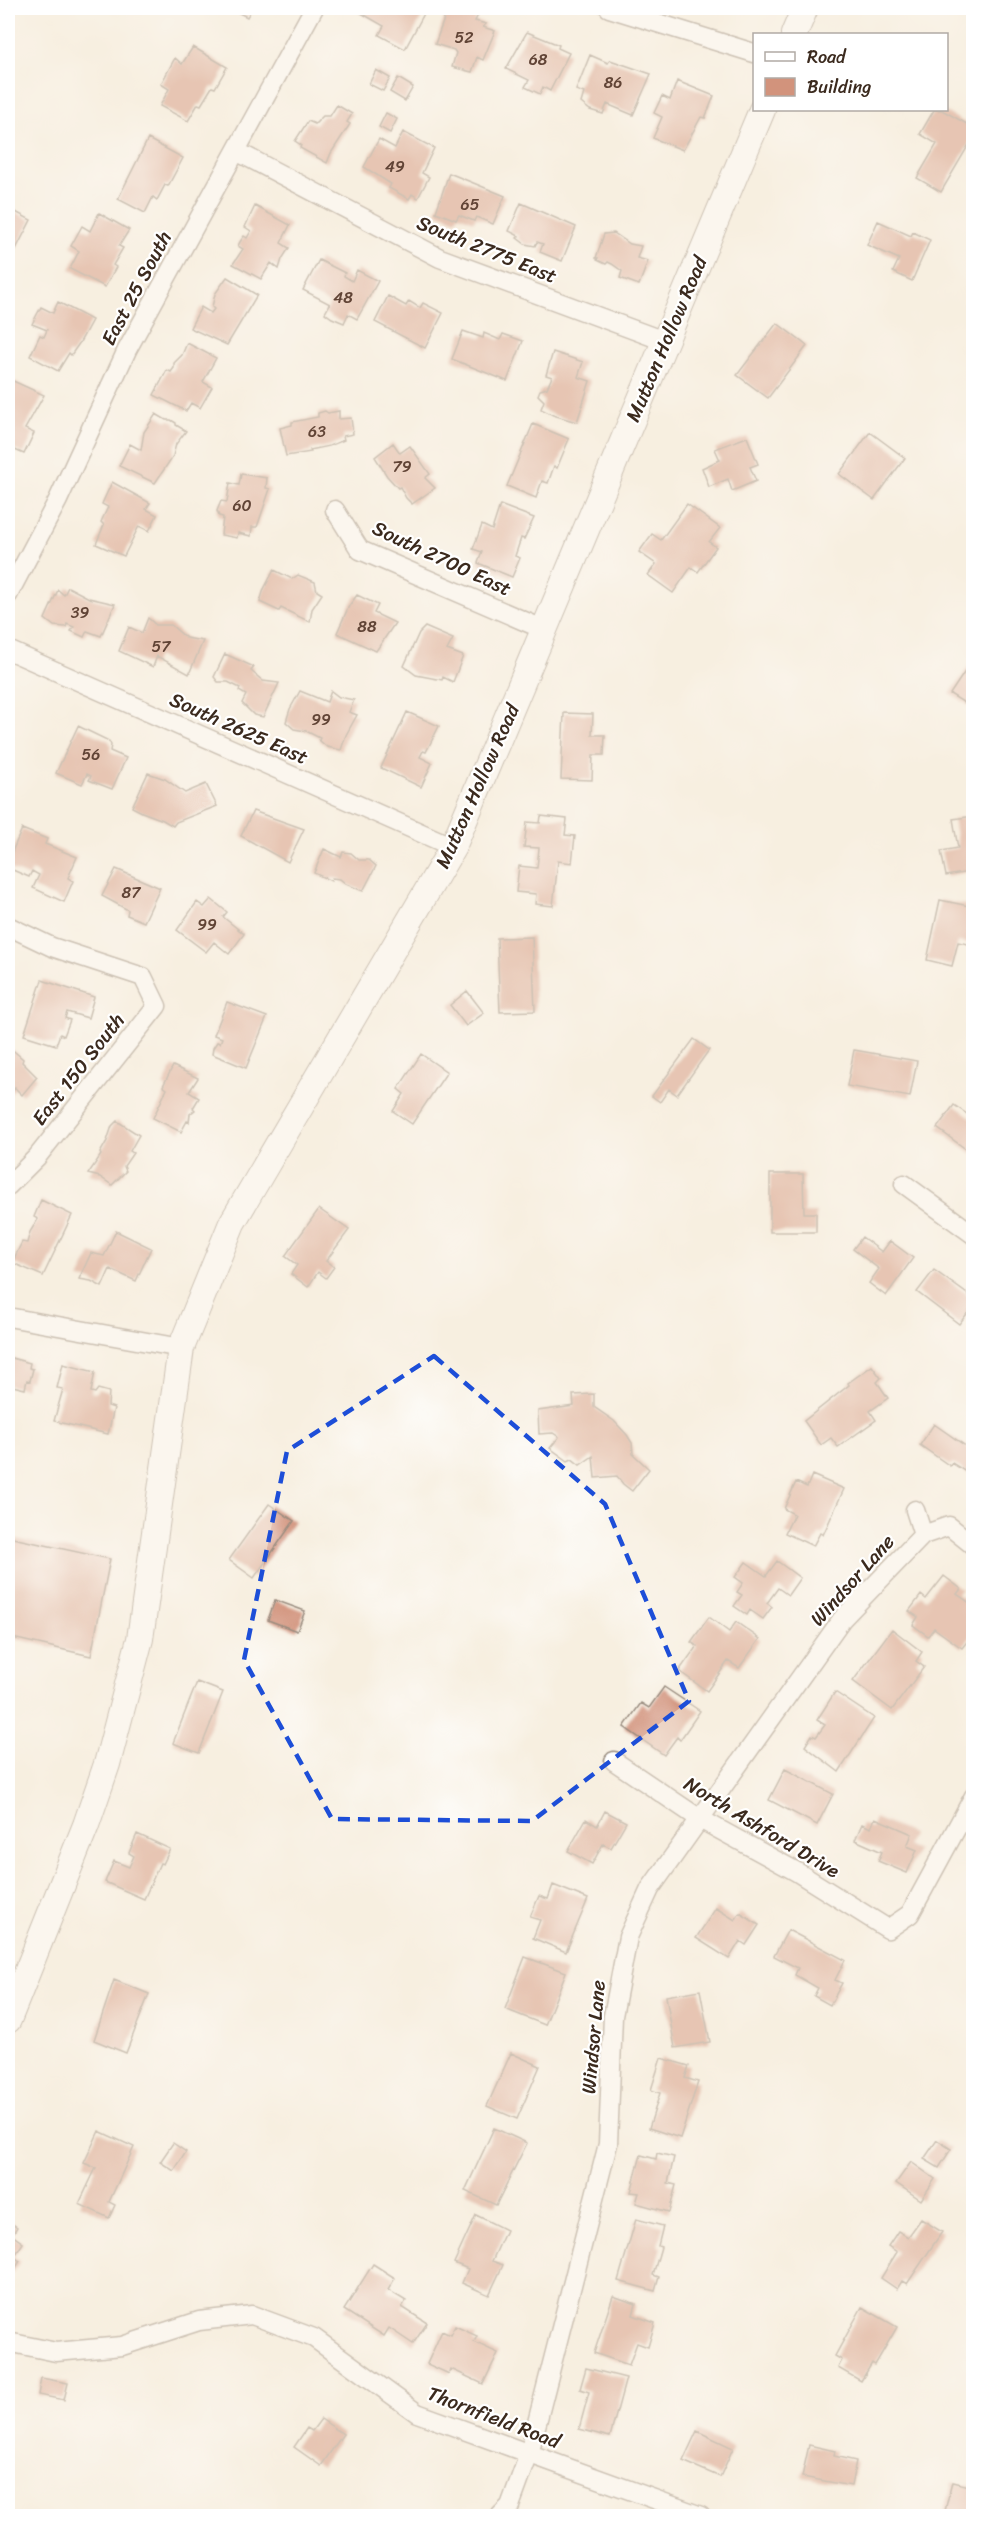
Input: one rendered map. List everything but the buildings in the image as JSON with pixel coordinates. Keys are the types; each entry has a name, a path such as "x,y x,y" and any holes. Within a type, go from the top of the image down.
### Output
{"street":[{"name":"East 25 South","path":"8,595 58,500 127,350 314,8"},
{"path":"609,8 753,53"},
{"path":"794,33 805,8"},
{"name":"Mutton Hollow Road","path":"8,2020 86,1825 107,1764 140,1639 181,1348 232,1223 453,847 762,111"},
{"name":"South 2775 East","path":"236,151 440,258 664,340"},
{"name":"South 2700 East","path":"335,510 360,550 545,630"},
{"name":"South 2625 East","path":"8,650 453,847"},
{"name":"East 150 South","path":"8,926 51,947 143,977 157,1006 37,1157 8,1186"},
{"path":"904,1184 974,1235"},
{"path":"8,1317 181,1348"},
{"path":"915,1510 923,1535 949,1526 974,1546"},
{"name":"Windsor Lane","path":"500,2517 510,2506 529,2454 608,2144 613,2016 628,1937 651,1889 843,1619 923,1535"},
{"name":"North Ashford Drive","path":"614,1761 700,1819 796,1872 888,1929 910,1914 974,1796"},
{"name":"Thornfield Road","path":"8,2342 56,2352 122,2346 200,2321 252,2315 314,2338 417,2413 701,2517"}],"highlighted area":[{"path":"434,1356 605,1504 689,1701 532,1821 332,1819 244,1660 287,1451"}]}
